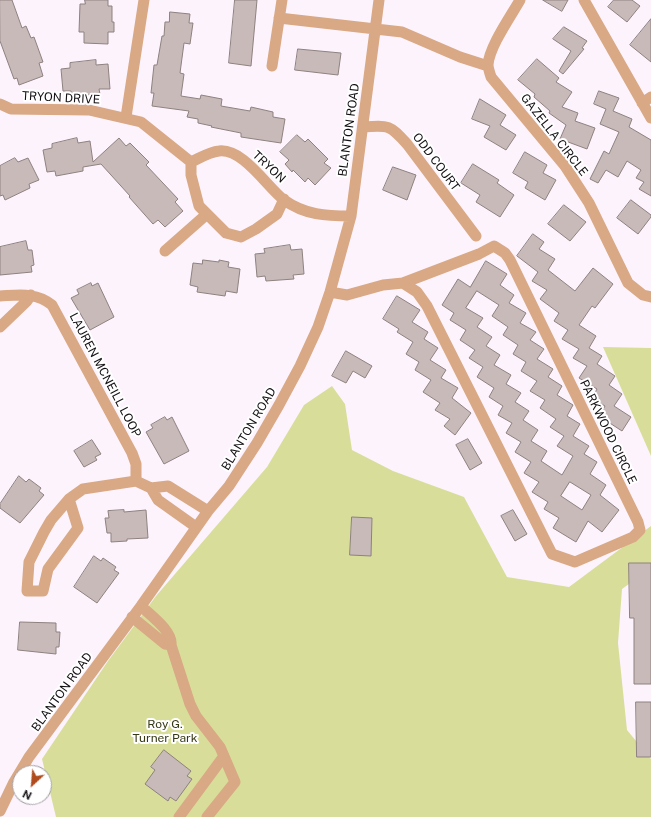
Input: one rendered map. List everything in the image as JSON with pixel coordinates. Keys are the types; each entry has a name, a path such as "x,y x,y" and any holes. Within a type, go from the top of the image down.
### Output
{"street":[{"path":"126,117 144,0"},
{"path":"272,66 282,0"},
{"name":"BLANTON ROAD","path":"0,811 14,782 29,758 196,527 229,486 280,405 300,366 315,333 330,292 351,216 379,0"},
{"path":"279,18 402,32 460,57 488,66 493,48 520,0"},
{"path":"584,0 646,100 651,118"},
{"name":"GAZELLA CIRCLE","path":"488,66 490,77 565,166 589,203 628,283 643,295 651,297"},
{"name":"TRYON DRIVE","path":"0,104 11,109 89,110 126,117 141,122 191,162"},
{"name":"ODD COURT","path":"363,127 384,125 395,131 407,144 476,236"},
{"name":"TRYON","path":"191,162 221,151 236,155 252,167 284,199"},
{"path":"191,162 191,176 199,206 226,233 241,237 256,229 277,214 284,199 303,210 325,216 351,216"},
{"path":"165,251 207,214"},
{"name":"PARKWOOD CIRCLE","path":"330,292 347,295 383,285 403,283 479,254 494,246 505,253 510,260 638,522 640,530 632,537 575,562 552,554 426,306 417,292 403,283"},
{"path":"0,327 27,301 31,295"},
{"name":"LAUREN MCNEILL LOOP","path":"0,296 31,295 42,298 52,305 132,453 136,464 136,481"},
{"path":"69,499 78,528 48,569 43,591 27,591 28,562 51,520 69,499 83,489 136,481 151,488 168,486 208,512"},
{"path":"151,488 158,500 196,527"},
{"path":"140,606 159,622 168,633 190,704 196,716 220,747 235,782 207,817"},
{"path":"132,617 165,644 171,645"},
{"path":"179,817 224,756"}],"green space":[{"path":"603,347 651,348 651,456"},
{"name":"Roy G. Turner Park","path":"332,386 345,404 352,450 393,471 464,497 507,577 569,587 651,526 651,573 640,576 622,589 618,643 627,730 651,759 651,817 56,817 52,800 52,765 43,765 42,759 108,661 156,596 267,467 304,405"}],"building":[{"path":"0,0 12,0 22,28 26,26 31,38 34,37 43,62 39,63 43,76 19,85 17,78 14,79 0,41"},
{"path":"85,0 108,0 108,6 112,6 112,22 114,22 114,32 108,32 108,44 84,43 84,32 79,32 80,4 85,4"},
{"path":"235,0 257,0 251,66 229,63"},
{"path":"543,0 568,0 562,11"},
{"path":"614,0 632,0 640,6 627,22 608,7"},
{"path":"170,12 190,14 189,23 193,23 190,44 184,43 180,73 184,74 181,96 200,99 201,95 222,99 221,106 250,111 251,107 273,112 273,117 285,119 281,143 241,137 241,133 198,123 198,119 187,117 189,111 152,106 154,93 151,93 154,65 157,65 162,36 164,36 165,22 169,22"},
{"path":"651,19 651,62 630,45"},
{"path":"564,27 587,41 582,48 584,49 563,74 559,71 571,51 553,39"},
{"path":"298,49 341,53 338,75 295,70"},
{"path":"537,59 559,78 556,82 572,92 562,107 578,113 575,121 595,128 587,149 560,139 566,125 549,113 550,111 534,97 535,94 518,80"},
{"path":"96,60 96,65 108,64 110,89 99,89 100,94 72,96 71,91 63,91 61,69 70,68 70,63"},
{"path":"599,91 619,98 613,111 632,119 629,127 651,140 651,196 639,189 644,182 636,178 641,170 627,161 618,177 606,170 598,183 590,179 604,151 609,154 619,132 600,124 606,109 594,104"},
{"path":"480,99 506,115 500,125 516,135 506,150 484,137 490,126 472,119"},
{"path":"297,135 305,142 308,139 328,159 324,163 331,168 315,185 308,178 305,182 293,170 292,172 285,164 289,160 280,152"},
{"path":"77,138 78,143 90,141 93,162 119,138 126,146 130,143 149,162 146,165 178,199 175,202 183,211 165,227 158,220 153,224 101,164 83,167 83,171 56,176 55,171 47,172 43,150 52,148 52,144"},
{"path":"525,152 547,165 543,173 556,180 545,200 525,188 528,182 513,173"},
{"path":"15,158 18,162 28,158 39,180 29,184 30,188 5,200 3,195 0,196 0,166"},
{"path":"473,164 499,180 497,183 514,195 500,217 476,202 480,195 461,183"},
{"path":"393,167 416,175 407,200 383,190"},
{"path":"631,200 651,215 638,234 617,218"},
{"path":"564,205 586,222 570,241 548,224"},
{"path":"533,234 544,242 539,249 555,259 548,270 575,291 593,268 613,284 595,308 592,306 579,325 596,336 589,348 602,356 597,364 615,376 609,385 622,394 614,406 631,417 622,431 599,416 605,406 592,398 597,389 579,378 587,366 573,358 579,349 562,339 568,330 554,321 559,313 540,299 547,290 532,281 538,272 517,256"},
{"path":"26,241 28,250 32,250 34,265 31,266 32,272 0,275 0,247"},
{"path":"290,245 291,250 302,249 304,274 293,275 294,279 266,281 265,276 257,277 255,254 265,253 264,249"},
{"path":"203,260 219,262 219,260 229,262 228,267 240,269 237,293 226,291 225,296 197,292 198,287 190,285 193,263 202,264"},
{"path":"486,261 507,274 500,285 514,295 509,303 526,313 520,323 536,332 530,340 544,349 537,359 553,369 548,377 562,386 557,395 573,405 567,416 580,424 573,436 589,446 584,454 597,462 590,474 606,485 600,495 619,510 602,532 588,521 576,542 553,528 559,518 544,509 548,502 532,492 539,482 524,473 531,462 515,452 521,442 506,433 512,423 498,415 503,406 489,397 494,388 477,377 483,367 469,358 475,350 460,340 466,330 450,320 454,313 442,305 458,279 470,287","holes":["477,291 499,305 492,316 508,327 503,335 518,345 513,354 526,362 521,371 537,381 530,391 545,400 540,408 556,419 550,427 564,436 557,446 573,456 562,475 541,461 547,451 531,441 538,430 523,420 529,411 515,402 521,393 506,384 511,375 494,365 500,355 486,346 492,337 477,327 483,318 466,308","570,482 591,495 582,510 561,496"]},
{"path":"91,283 92,286 98,283 114,317 90,330 71,298 79,294 77,290"},
{"path":"397,296 420,310 412,322 428,332 424,339 438,348 430,360 446,370 441,378 458,388 452,398 471,413 455,435 444,426 450,419 435,410 440,403 423,392 431,380 415,370 419,362 406,354 413,342 397,332 399,329 383,319"},
{"path":"346,351 372,366 365,378 353,371 346,383 332,376"},
{"path":"165,417 167,420 172,417 189,451 164,464 146,432 153,428 151,425"},
{"path":"468,439 482,463 470,470 456,445"},
{"path":"92,440 101,454 95,457 97,460 84,467 74,451"},
{"path":"19,476 26,482 29,479 41,488 39,491 44,495 20,523 0,508 0,504"},
{"path":"124,510 124,512 146,510 148,538 127,539 127,541 111,542 111,533 107,533 105,518 109,518 108,511"},
{"path":"513,510 527,534 515,541 501,516"},
{"path":"352,517 372,518 371,556 350,555"},
{"path":"94,556 101,561 103,558 116,567 114,570 119,573 97,603 74,587"},
{"path":"629,563 651,563 651,684 634,684 634,618 630,618"},
{"path":"20,622 56,623 56,632 60,632 59,647 56,647 56,654 18,650"},
{"path":"636,702 651,702 651,757 637,757"},
{"path":"164,750 191,771 187,776 192,779 176,801 170,797 168,801 145,784 155,770 151,767"}]}
